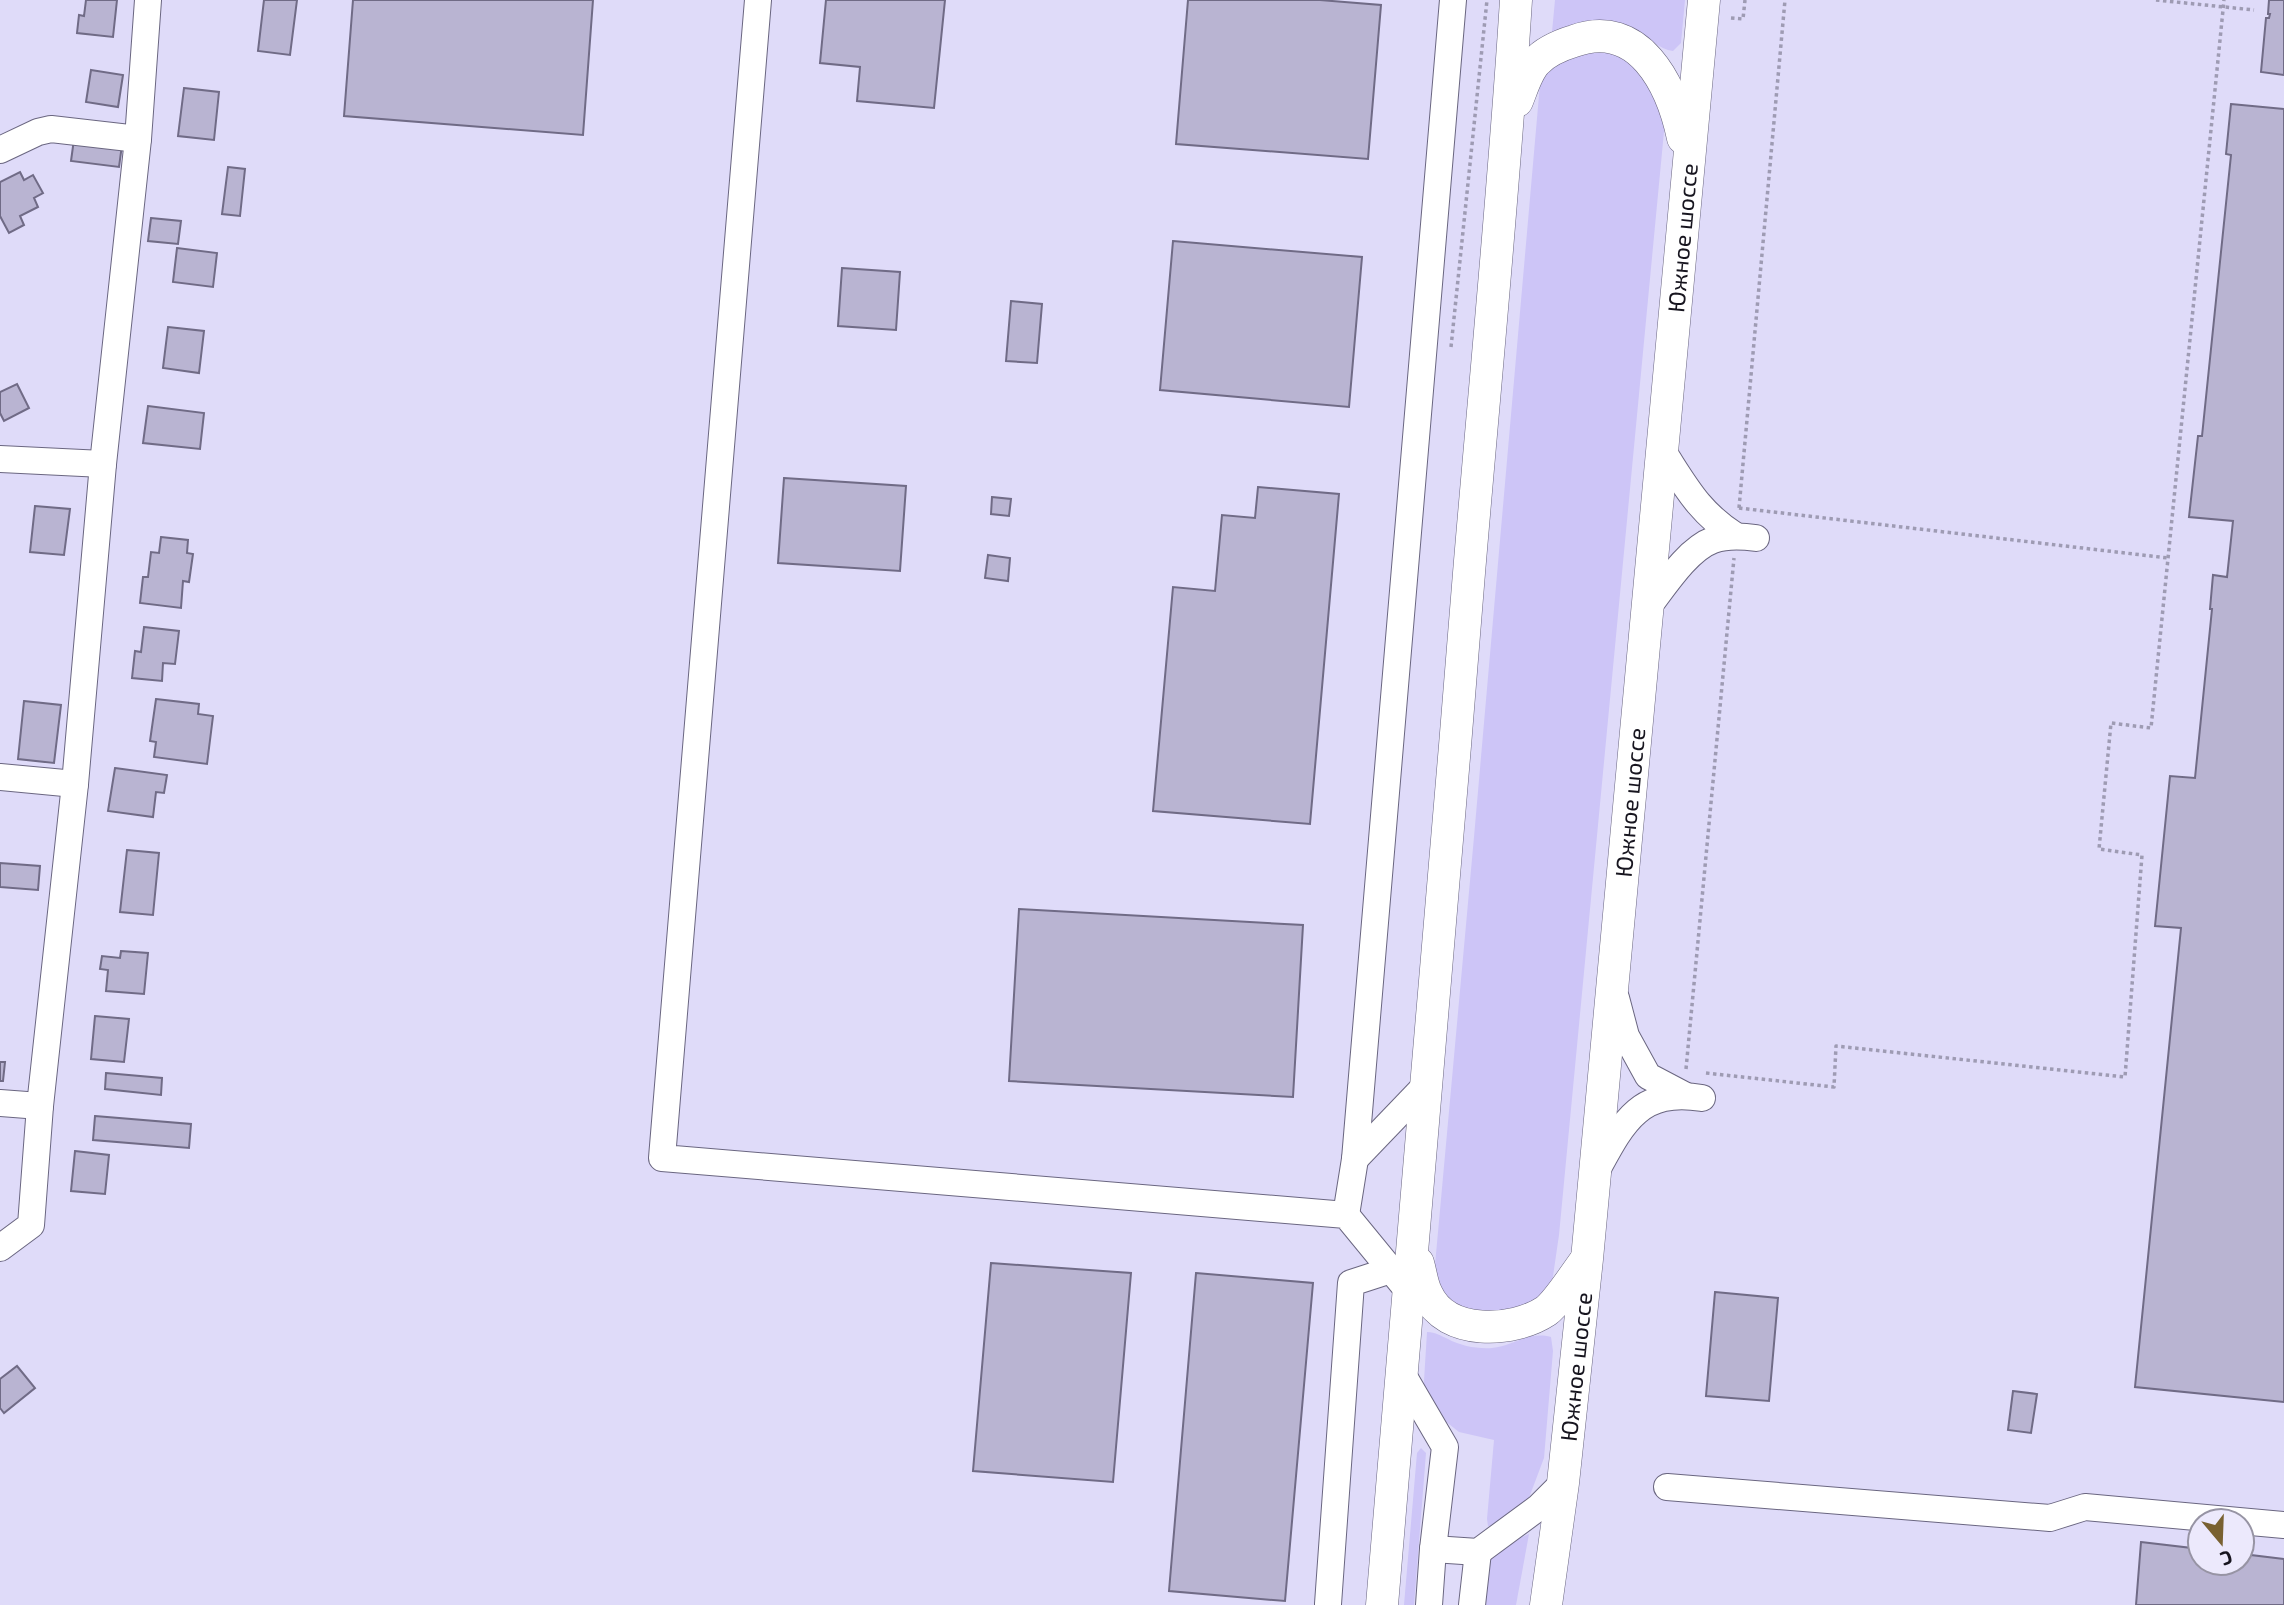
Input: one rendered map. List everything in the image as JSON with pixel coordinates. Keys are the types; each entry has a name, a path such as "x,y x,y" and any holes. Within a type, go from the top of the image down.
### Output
{"main road":[{"path":"1382,1605 1403,1375 1400,1281 1414,1250 1509,118 1516,0"},
{"name":"Южное шоссе","path":"1546,1605 1563,1483 1587,1259 1704,0"},
{"path":"1509,118 1535,62 1559,46 1584,37 1607,37 1632,45 1653,63 1669,90 1679,117 1688,163"},
{"path":"1414,1250 1427,1295 1444,1315 1469,1324 1493,1328 1516,1325 1549,1309 1587,1259"}],"street":[{"path":"0,1248 31,1224 40,1106 75,784 103,464 138,139 148,0"},
{"path":"758,0 662,1158 1346,1215 1400,1281"},
{"path":"1346,1215 1355,1159 1453,0"},
{"path":"0,150 38,132 51,129 138,139"},
{"path":"1662,450 1699,506 1721,526 1746,537"},
{"path":"0,459 103,464"},
{"path":"1649,606 1694,551 1712,540 1746,537"},
{"path":"0,778 75,784"},
{"path":"1613,982 1626,1036 1648,1076 1697,1085"},
{"path":"1355,1159 1427,1084"},
{"path":"1595,1174 1616,1135 1647,1103 1697,1085"},
{"path":"0,1102 40,1106"},
{"path":"1328,1604 1351,1283 1400,1281"},
{"path":"1403,1375 1445,1447 1429,1605"},
{"path":"1433,1549 1478,1552 1539,1507 1563,1483"},
{"path":"1667,1487 2050,1518 2085,1507 2284,1525"},
{"path":"1472,1605 1478,1552"}],"path":[{"path":"1451,347 1487,0"},
{"path":"1731,18 1742,19 1745,0"},
{"path":"1785,0 1739,508 2168,558"},
{"path":"2157,0 2254,10"},
{"path":"1746,537 1686,1071 1697,1085 1834,1087 1836,1046 2125,1077 2142,855 2099,849 2111,723 2151,728 2224,0"}],"shaded area":[{"path":"1555,0 1685,0 1681,43 1673,51 1668,50 1630,27 1608,22 1573,26 1552,32"},
{"path":"1586,51 1609,52 1639,65 1665,121 1559,1235 1552,1283 1527,1313 1467,1320 1433,1287 1540,84 1552,66"},
{"path":"1427,1332 1481,1348 1500,1347 1528,1337 1551,1337 1553,1351 1544,1458 1524,1511 1500,1528 1488,1526 1487,1519 1494,1440 1459,1432 1435,1413 1423,1397"},
{"path":"1421,1448 1426,1453 1414,1605 1404,1605 1417,1453"},
{"path":"1529,1534 1516,1605 1479,1605 1483,1577 1490,1559 1504,1546"}],"building":[{"path":"86,0 117,0 113,37 77,33 79,15 84,16"},
{"path":"264,0 297,0 290,55 258,51"},
{"path":"353,0 593,0 583,135 344,116"},
{"path":"826,0 945,0 934,108 857,101 860,67 820,63"},
{"path":"1188,0 1320,0 1381,5 1368,159 1176,144"},
{"path":"2269,0 2284,0 2284,75 2261,72 2266,18 2269,18 2270,14"},
{"path":"91,70 123,75 118,107 86,102"},
{"path":"184,88 219,92 214,140 178,136"},
{"path":"2231,104 2284,109 2284,1402 2135,1387 2181,928 2155,926 2170,776 2195,778 2213,575 2227,577 2233,521 2189,517 2198,436 2202,436 2231,155 2226,154"},
{"path":"74,139 122,145 119,167 71,161"},
{"path":"228,167 245,169 240,216 222,214"},
{"path":"20,172 24,180 33,175 43,193 34,198 38,207 20,216 24,225 9,233 0,216 0,182"},
{"path":"151,218 181,221 178,244 148,241"},
{"path":"1173,241 1362,257 1349,407 1160,390"},
{"path":"177,248 217,253 213,287 173,282"},
{"path":"842,268 900,272 896,330 838,326"},
{"path":"1011,301 1042,304 1037,363 1006,361"},
{"path":"168,327 204,331 199,373 163,368"},
{"path":"17,384 29,408 4,421 0,413 0,392"},
{"path":"148,406 204,413 200,449 143,443"},
{"path":"784,478 906,486 900,571 778,563"},
{"path":"1258,487 1339,494 1310,824 1153,811 1173,587 1215,591 1222,515 1255,518"},
{"path":"992,497 1011,499 1009,516 991,514"},
{"path":"35,506 70,509 64,555 30,552"},
{"path":"161,537 188,540 187,553 193,554 189,582 183,581 181,608 140,603 143,577 148,577 151,552 159,553"},
{"path":"988,555 1010,558 1008,581 985,578"},
{"path":"144,627 179,631 175,664 163,663 162,681 132,678 135,651 141,652"},
{"path":"156,699 199,704 198,714 213,716 207,764 154,757 156,742 150,741"},
{"path":"24,701 61,705 54,763 18,759"},
{"path":"115,768 167,775 164,793 156,792 153,817 108,811"},
{"path":"127,850 159,853 153,915 120,912"},
{"path":"0,863 40,866 38,890 0,887"},
{"path":"1019,909 1303,925 1293,1097 1009,1081"},
{"path":"121,951 148,953 144,994 106,991 108,970 100,969 102,956 120,958"},
{"path":"95,1016 129,1019 124,1062 91,1059"},
{"path":"0,1062 5,1062 3,1081 0,1081"},
{"path":"106,1073 162,1078 161,1095 105,1089"},
{"path":"95,1116 191,1124 189,1148 93,1140"},
{"path":"75,1151 109,1155 105,1194 71,1191"},
{"path":"991,1263 1131,1273 1113,1482 973,1471"},
{"path":"1196,1273 1313,1283 1285,1601 1169,1591"},
{"path":"1715,1292 1778,1298 1769,1401 1706,1396"},
{"path":"17,1366 35,1388 4,1413 0,1408 0,1379"},
{"path":"2013,1391 2037,1394 2031,1433 2008,1430"},
{"path":"2141,1542 2186,1547 2186,1577 2256,1577 2256,1556 2284,1559 2284,1605 2136,1605"}]}
